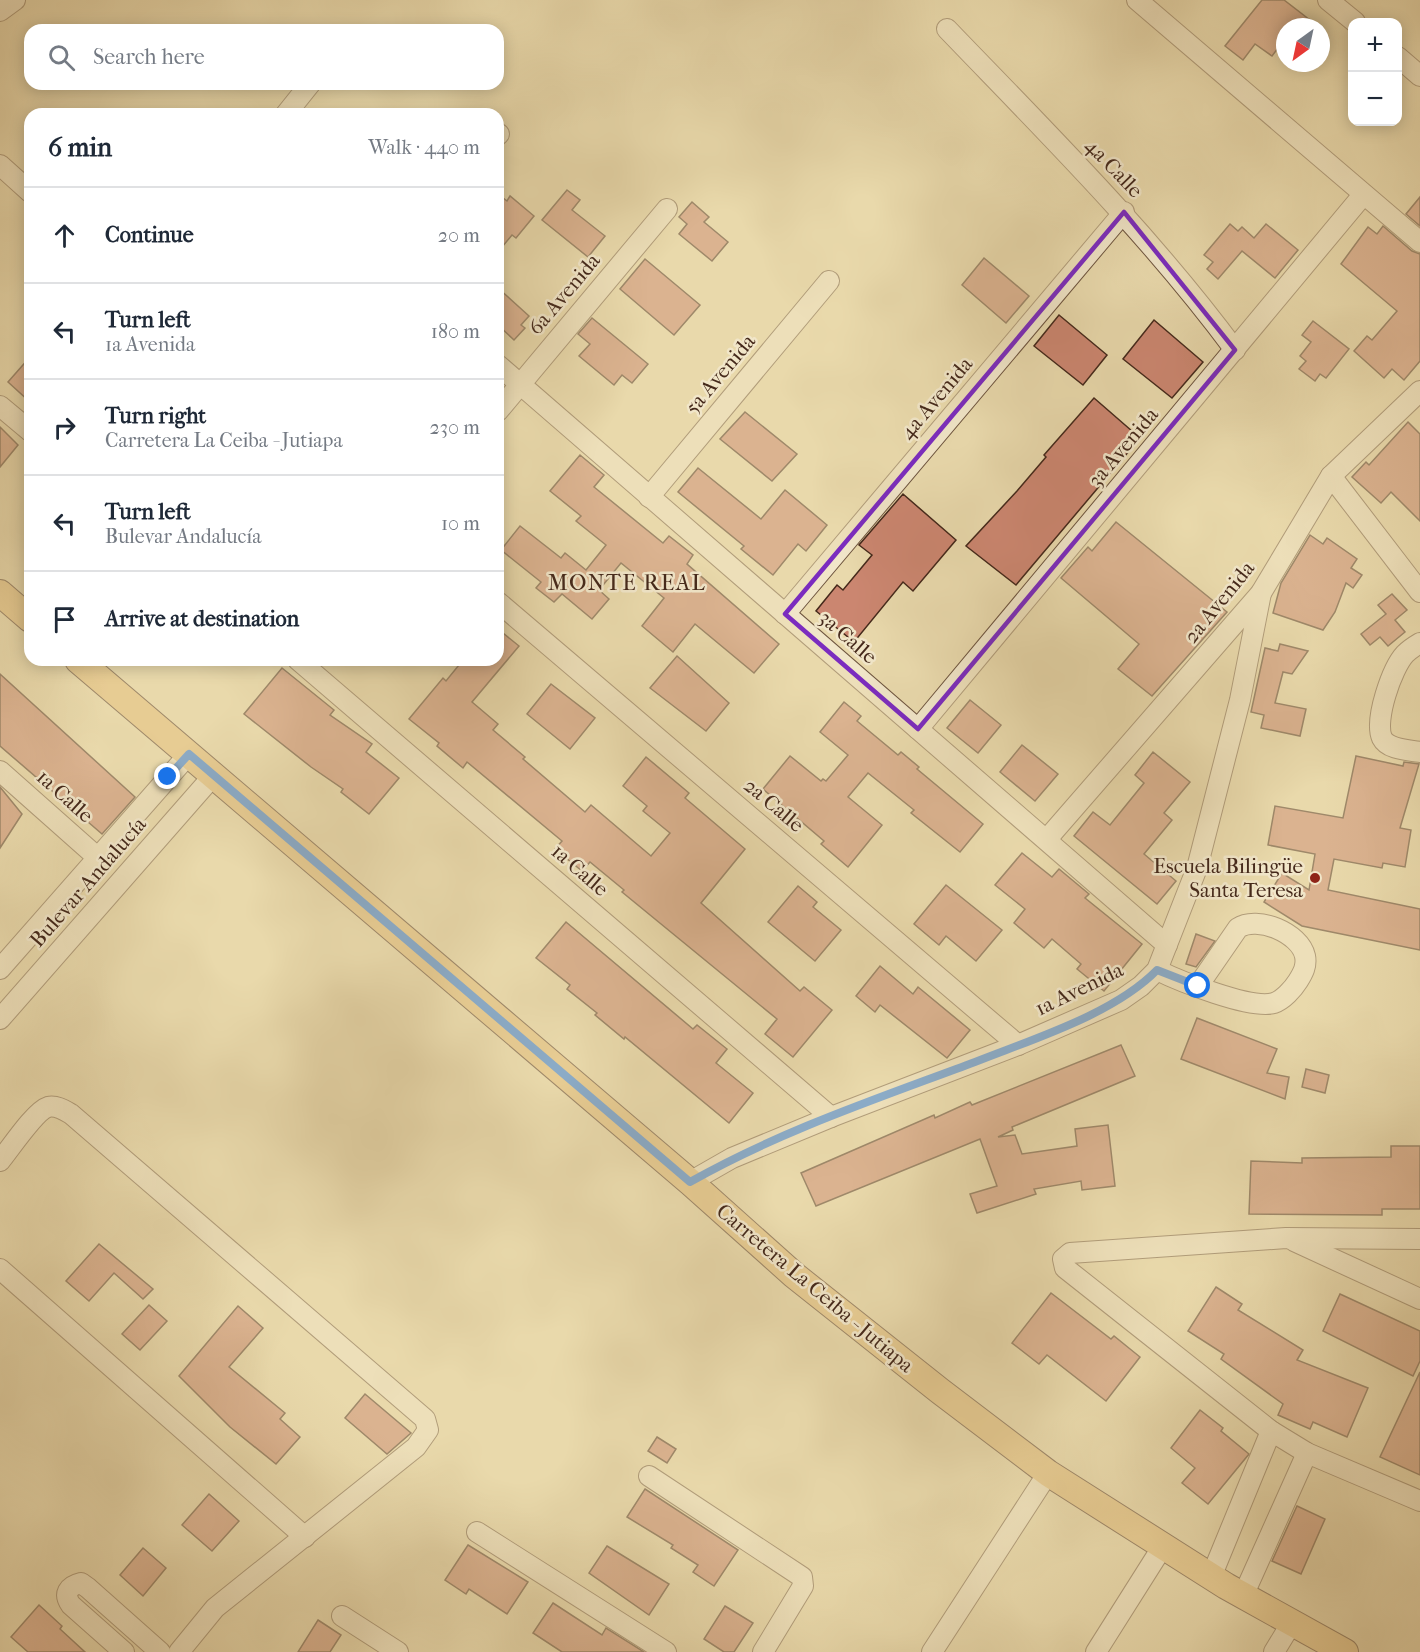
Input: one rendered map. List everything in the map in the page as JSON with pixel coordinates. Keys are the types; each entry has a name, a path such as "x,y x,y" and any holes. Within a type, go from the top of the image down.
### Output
{"main road":[{"path":"0,593 24,614"},
{"name":"Carretera La Ceiba - Jutiapa","path":"85,666 690,1182 803,1282 1048,1473 1211,1577 1291,1624 1345,1652"}],"street":[{"path":"0,11 15,0"},
{"path":"1137,0 1420,242"},
{"path":"1328,0 1350,18"},
{"name":"4a Calle","path":"947,29 1124,212 1191,290 1235,350"},
{"path":"1402,60 1420,75"},
{"path":"291,108 305,90"},
{"path":"0,165 24,187"},
{"name":"3a Avenida","path":"918,729 1363,195"},
{"name":"6a Avenida","path":"504,404 667,209"},
{"name":"4a Avenida","path":"785,614 1124,212"},
{"name":"5a Avenida","path":"649,497 829,281"},
{"name":"3a Calle","path":"504,370 1167,945"},
{"name":"2a Avenida","path":"1047,839 1262,593 1331,476 1420,391"},
{"path":"0,406 24,426"},
{"path":"1331,476 1420,592"},
{"name":"1a Avenida","path":"690,1182 732,1158 1018,1045 1121,1000 1141,986 1157,970 1197,868 1219,791 1262,593"},
{"name":"2a Calle","path":"504,607 1018,1045"},
{"path":"1420,643 1405,654 1390,678 1380,725 1382,739 1391,746 1420,752"},
{"name":"1a Calle","path":"305,666 831,1117"},
{"name":"Bulevar Andalucía","path":"0,969 189,754"},
{"name":"1a Calle","path":"0,771 97,857"},
{"name":"Bulevar Andalucía","path":"0,1019 213,776"},
{"path":"1157,970 1198,986 1249,1002 1275,1003 1293,989 1306,966 1305,954 1296,941 1287,935 1260,923 1247,922 1238,928 1198,986"},
{"path":"0,969 25,990"},
{"path":"0,1161 38,1114 47,1107 58,1107 71,1114 425,1419 429,1430 416,1447 215,1608 179,1652"},
{"path":"1286,1238 1420,1299"},
{"path":"1420,1239 1286,1238 1070,1253 1063,1259 1065,1268 1271,1431 1307,1453 1420,1501"},
{"path":"0,1269 305,1537"},
{"path":"1211,1577 1271,1431"},
{"path":"1243,1596 1307,1453"},
{"path":"932,1652 1048,1473"},
{"path":"649,1476 802,1577 803,1586 763,1652"},
{"path":"477,1532 666,1652"},
{"path":"1096,1652 1163,1546"},
{"path":"124,1652 70,1605 67,1591 73,1585 81,1583 88,1587 160,1652"},
{"path":"342,1616 398,1652"},
{"path":"1274,1652 1291,1624"}],"highlighted area":[{"path":"1124,212 1235,350 918,729 785,614"}],"building":[{"path":"1262,0 1284,0 1307,18 1276,18 1276,51 1272,56 1255,44 1243,60 1225,46"},
{"path":"567,190 580,200 572,210 605,236 588,257 542,220"},
{"path":"510,196 534,216 516,238 512,235 504,245 504,199 507,201"},
{"path":"1420,197 1420,226 1406,214"},
{"path":"692,202 709,217 704,222 728,242 712,261 679,234 687,224 679,217"},
{"path":"1230,224 1238,231 1242,227 1254,238 1266,224 1298,250 1275,278 1242,251 1218,279 1207,269 1213,262 1204,255"},
{"path":"1383,226 1412,251 1420,254 1420,361 1404,380 1392,369 1384,378 1354,351 1367,336 1372,340 1397,311 1341,264 1368,227 1377,234"},
{"path":"984,258 1029,296 1006,323 962,285"},
{"path":"645,259 700,305 674,335 620,289"},
{"path":"504,293 529,316 521,325 525,328 514,340 504,331"},
{"path":"1059,315 1107,355 1083,385 1034,346"},
{"path":"592,318 648,364 632,383 622,375 614,385 579,356 590,344 578,334"},
{"path":"1154,320 1203,362 1172,398 1123,359"},
{"path":"1313,321 1349,349 1326,378 1320,374 1315,381 1299,369 1306,361 1300,356 1311,342 1302,335"},
{"path":"24,364 24,397 8,382"},
{"path":"1094,398 1140,438 1016,585 966,546 1017,491 1046,457 1044,455"},
{"path":"745,412 797,454 772,481 720,439"},
{"path":"1408,422 1420,434 1420,521 1391,492 1381,503 1352,477 1366,462 1369,465"},
{"path":"0,427 18,445 0,467"},
{"path":"580,455 604,475 594,487 663,543 669,536 693,555 687,564 779,644 754,673 695,624 673,652 642,626 664,598 621,563 599,590 609,599 592,619 562,594 554,602 536,588 541,582 504,552 504,546 520,526 561,558 565,553 586,570 606,545 576,521 581,516 550,491"},
{"path":"698,468 761,519 785,490 827,525 806,551 798,544 773,575 741,549 744,546 678,492"},
{"path":"903,494 956,540 913,591 903,582 854,642 816,611 837,585 843,590 872,555 859,545"},
{"path":"1116,522 1227,612 1152,696 1118,669 1139,644 1061,578 1088,547 1092,551"},
{"path":"1310,535 1323,544 1327,538 1357,559 1351,568 1362,575 1353,588 1346,583 1335,612 1323,630 1273,613 1281,583"},
{"path":"1392,594 1407,610 1395,620 1405,632 1388,646 1380,637 1370,645 1361,634 1386,614 1378,605"},
{"path":"504,634 519,646 504,664"},
{"path":"1280,644 1308,651 1292,674 1283,672 1275,703 1306,709 1300,736 1261,728 1264,715 1251,712 1265,648 1278,651"},
{"path":"677,656 729,703 706,731 650,688"},
{"path":"458,666 502,666 472,702 498,724 493,730 585,812 591,805 651,856 670,833 643,811 647,806 623,786 646,757 689,793 685,798 745,849 701,903 800,991 804,987 832,1010 793,1057 765,1034 777,1019 622,892 624,890 590,862 582,871 555,849 562,841 467,762 463,768 437,746 439,743 409,719 443,678 446,681"},
{"path":"282,668 334,710 330,715 372,744 366,752 399,778 369,814 341,792 343,789 244,714"},
{"path":"0,674 135,797 102,834 0,746"},
{"path":"551,684 595,718 570,749 527,714"},
{"path":"970,700 1001,725 978,753 947,728"},
{"path":"844,702 861,716 857,721 898,755 901,752 919,767 917,769 983,824 960,852 911,813 914,810 868,773 848,797 882,825 848,867 821,844 824,841 763,789 790,756 821,781 823,779 826,781 848,755 820,732"},
{"path":"1022,745 1058,774 1035,801 1000,772"},
{"path":"1153,752 1190,782 1164,813 1172,820 1144,854 1176,881 1157,904 1074,836 1093,812 1110,825 1144,783 1135,775"},
{"path":"1356,756 1403,766 1404,762 1419,764 1400,828 1411,830 1405,867 1383,863 1382,868 1334,859 1328,890 1420,909 1420,950 1302,926 1264,902 1282,873 1309,890 1315,854 1268,845 1275,806 1343,818"},
{"path":"0,787 22,814 0,848"},
{"path":"1022,853 1052,877 1059,869 1089,894 1085,898 1142,944 1104,991 1077,969 1081,964 1052,939 1044,948 1014,923 1025,909 995,885"},
{"path":"946,885 1002,930 976,961 946,936 939,945 914,924"},
{"path":"798,886 817,902 813,907 841,930 815,961 768,922"},
{"path":"566,922 693,1029 697,1025 727,1049 716,1063 753,1093 729,1123 595,1015 597,1013 567,989 570,985 536,958"},
{"path":"1196,934 1215,941 1196,967 1186,964"},
{"path":"880,966 913,994 918,987 970,1030 947,1058 880,1005 875,1012 856,996"},
{"path":"1197,1018 1277,1049 1267,1073 1289,1077 1285,1099 1181,1059"},
{"path":"1121,1045 1135,1076 1012,1127 1013,1130 998,1137 1015,1135 1022,1154 1077,1146 1075,1129 1108,1125 1115,1186 1082,1190 1081,1181 1034,1189 1036,1194 977,1213 970,1194 997,1186 980,1139 816,1206 801,1173 934,1115 935,1118 970,1102 972,1105"},
{"path":"1306,1069 1329,1075 1325,1093 1302,1087"},
{"path":"1391,1146 1420,1146 1420,1209 1382,1209 1382,1215 1249,1214 1251,1161 1302,1163 1302,1158 1391,1157"},
{"path":"99,1244 153,1289 143,1299 114,1273 89,1301 66,1281"},
{"path":"1216,1287 1242,1304 1238,1310 1303,1350 1297,1360 1368,1388 1347,1437 1313,1422 1310,1429 1278,1415 1283,1404 1221,1359 1224,1354 1188,1331"},
{"path":"1051,1293 1111,1339 1114,1336 1140,1357 1106,1401 1047,1355 1039,1364 1012,1343"},
{"path":"1340,1294 1420,1331 1420,1361 1413,1376 1323,1331"},
{"path":"149,1305 167,1321 140,1350 122,1334"},
{"path":"238,1306 263,1328 229,1367 285,1413 280,1419 300,1437 276,1464 230,1427 179,1376"},
{"path":"1420,1372 1420,1475 1380,1457"},
{"path":"365,1394 411,1433 387,1454 345,1418"},
{"path":"1200,1410 1223,1428 1221,1431 1249,1454 1208,1504 1182,1483 1195,1468 1171,1448"},
{"path":"657,1437 676,1449 667,1463 648,1451"},
{"path":"645,1489 738,1550 714,1586 693,1572 698,1565 671,1548 673,1545 627,1517"},
{"path":"209,1494 239,1521 212,1551 182,1525"},
{"path":"1297,1506 1325,1519 1301,1574 1272,1561"},
{"path":"468,1545 528,1582 507,1614 469,1589 466,1594 445,1580"},
{"path":"607,1546 669,1584 649,1615 589,1573"},
{"path":"143,1548 166,1568 143,1596 120,1575"},
{"path":"553,1603 602,1635 606,1628 644,1652 562,1652 533,1633"},
{"path":"39,1605 85,1652 28,1652 11,1637"},
{"path":"725,1606 753,1623 734,1652 724,1652 704,1639"},
{"path":"318,1620 341,1635 330,1652 298,1652"}],"place":[{"name":"Escuela Bilingüe Santa Teresa","path":"1315,878"}],"district":[{"name":"MONTE REAL","path":"627,582"}],"route":[{"path":"168,777 189,754 690,1182 732,1158 1018,1045 1121,1000 1141,986 1157,970 1198,986"}]}
